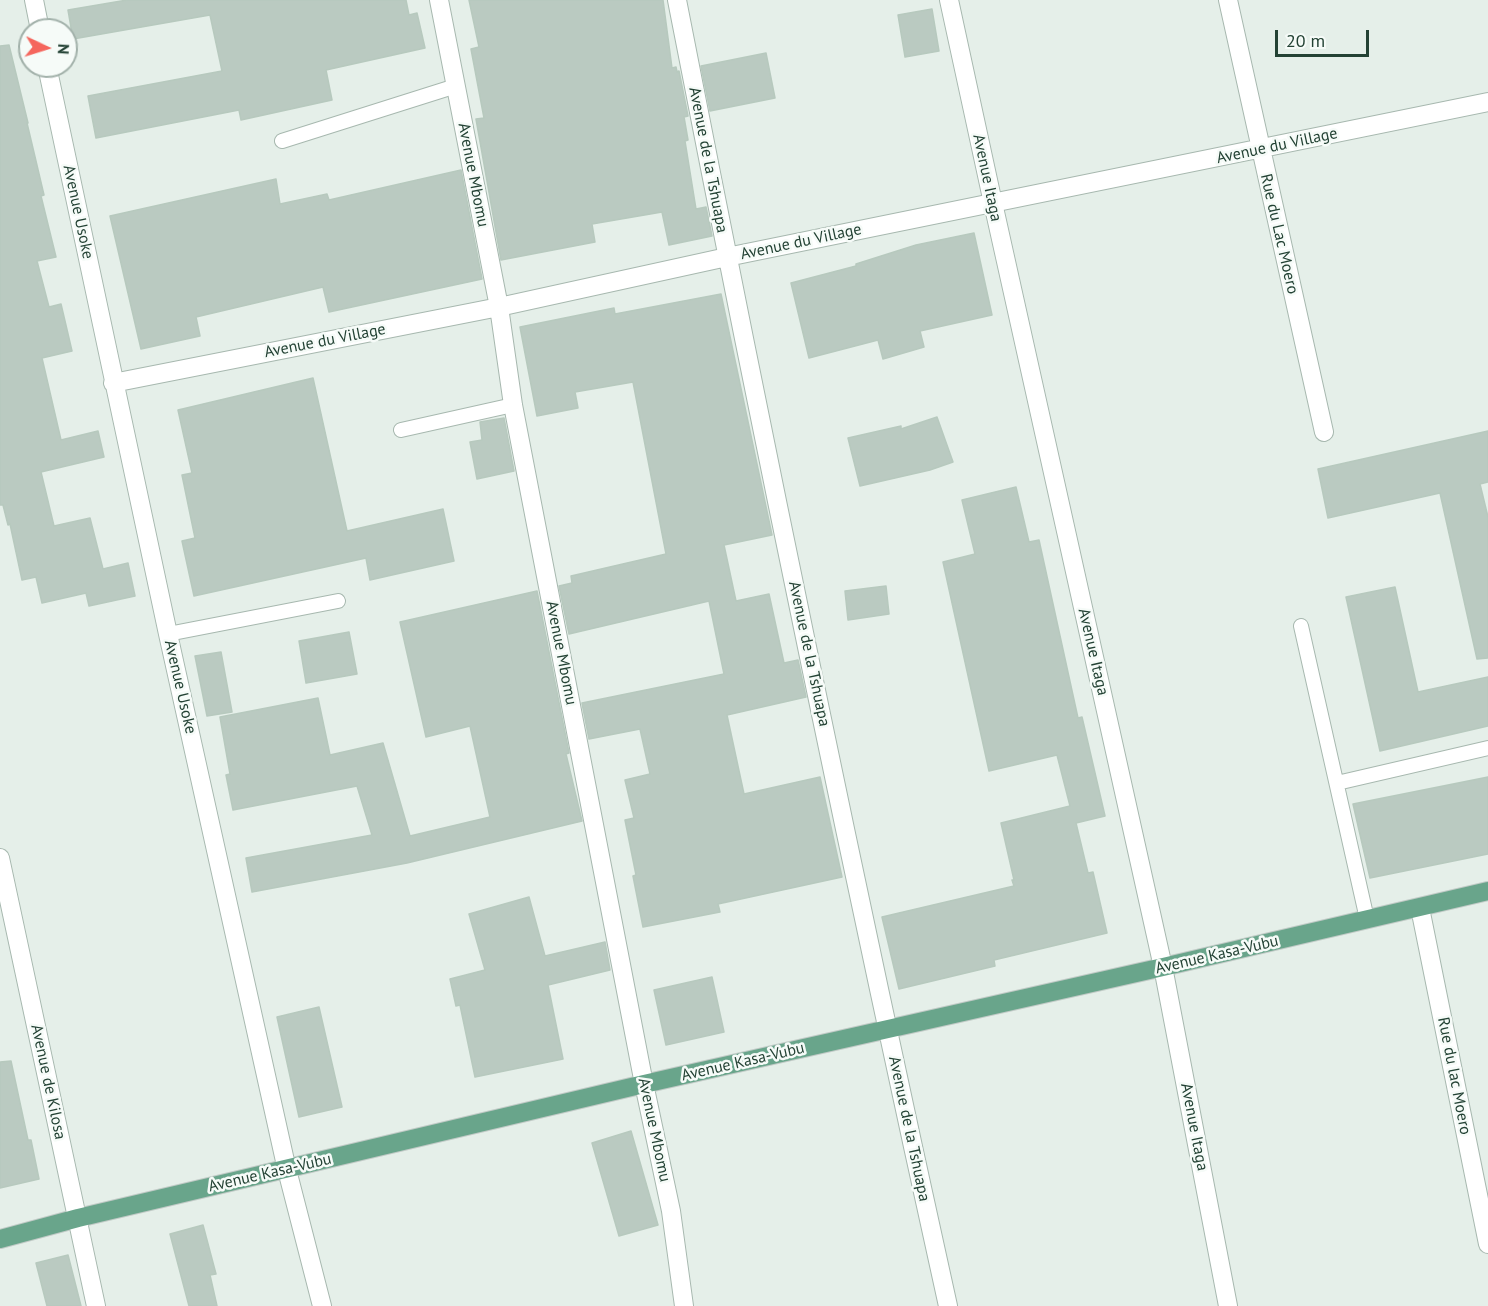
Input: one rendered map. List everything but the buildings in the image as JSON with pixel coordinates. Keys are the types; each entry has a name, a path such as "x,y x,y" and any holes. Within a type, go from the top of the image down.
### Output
{"main road":[{"name":"Avenue Kasa-Vubu","path":"0,1239 78,1218 644,1084 1488,891"}],"street":[{"path":"34,0 38,18"},
{"name":"Avenue Mbomu","path":"439,0 499,307 513,405 644,1084 671,1211 684,1306"},
{"name":"Avenue de la Tshuapa","path":"677,0 727,257 887,1030 948,1306"},
{"name":"Avenue Itaga","path":"949,0 1163,967 1228,1306"},
{"name":"Rue du Lac Moero","path":"1228,0 1324,432"},
{"name":"Avenue Usoke","path":"49,78 168,634 287,1170 322,1306"},
{"name":"Avenue du Village","path":"113,383 499,307 727,257 1488,102"},
{"name":"Avenue de Kilosa","path":"0,858 96,1306"},
{"name":"Rue du lac Moero","path":"1420,908 1488,1244"}],"lane":[{"path":"282,141 456,86"},
{"path":"401,430 513,405"},
{"path":"168,634 338,602"},
{"path":"1301,626 1367,919"},
{"path":"1337,783 1488,748"}]}
